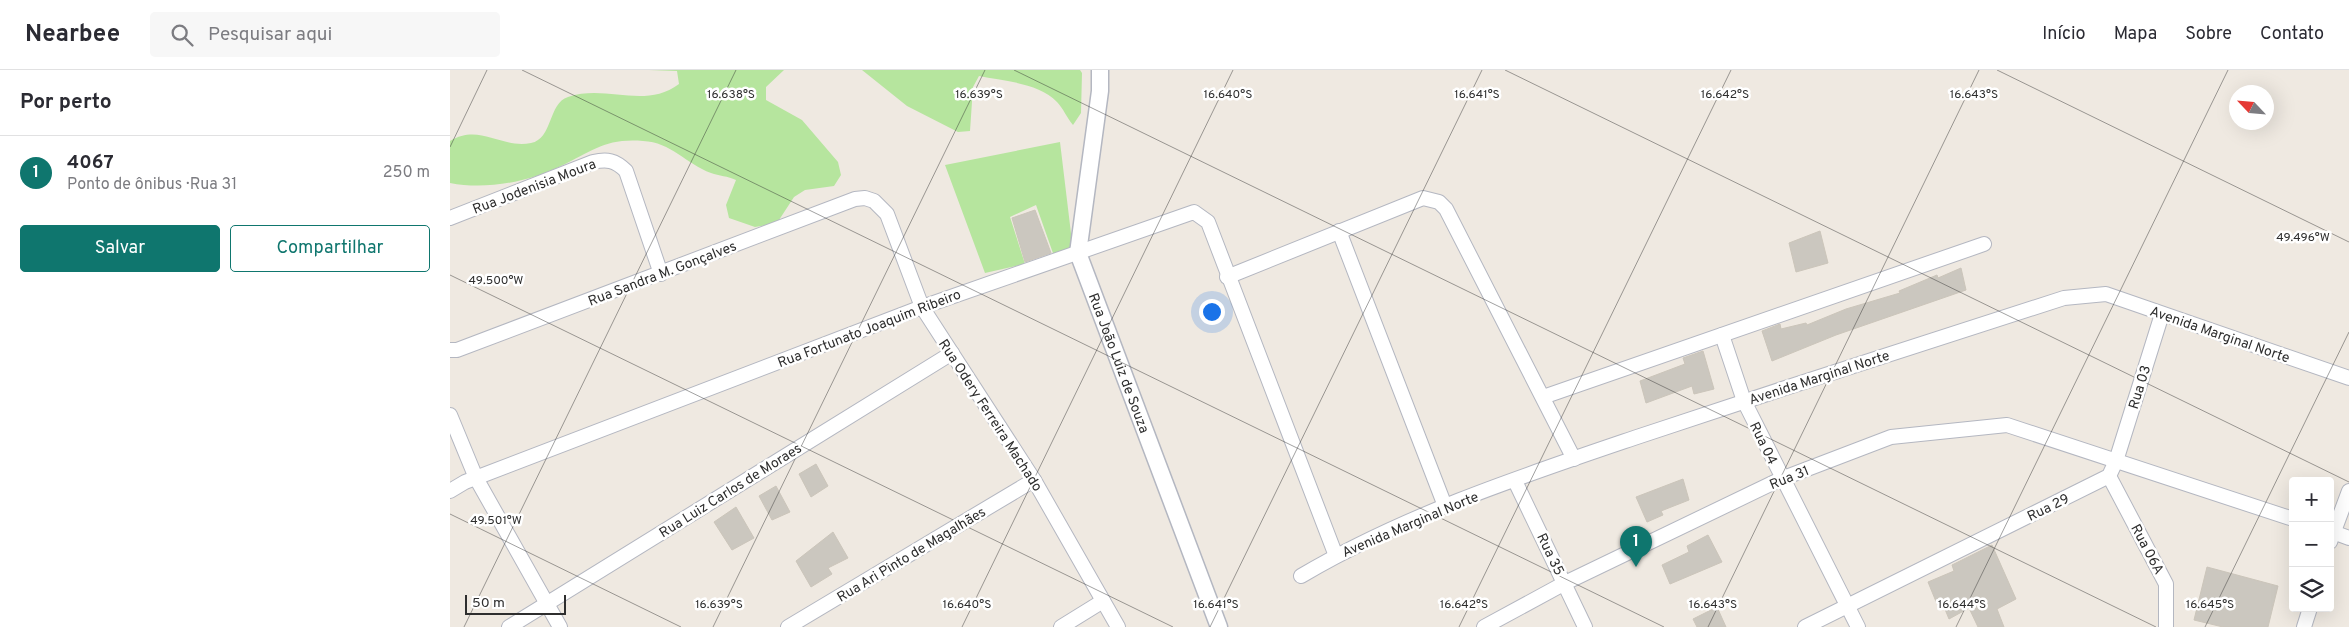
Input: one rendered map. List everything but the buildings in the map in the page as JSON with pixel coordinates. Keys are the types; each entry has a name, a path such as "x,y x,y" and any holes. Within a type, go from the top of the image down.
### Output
{"street":[{"name":"Rua João Luiz de Souza","path":"1100,70 1100,91 1078,253 1219,627"},
{"name":"Rua Jodenisia Moura","path":"450,218 593,162 606,159 619,164 626,171 661,274"},
{"name":"Rua Sandra M. Gonçalves","path":"450,350 457,350 855,200 865,198 874,201"},
{"path":"1336,556 1227,277 1423,198 1438,202 1446,210 1574,459"},
{"name":"Rua Odery Ferreira Machado","path":"874,201 887,214 922,307 1034,480 1118,627"},
{"name":"Rua Fortunato Joaquim Ribeiro","path":"471,480 922,307 1194,212 1208,222 1227,277"},
{"path":"1339,232 1445,506"},
{"path":"1542,397 1984,244"},
{"name":"Avenida Marginal Norte","path":"1301,576 1336,556 1445,506 1574,459 1744,401 2064,298 2106,294 2349,378"},
{"name":"Rua 03","path":"2116,461 2162,314"},
{"name":"Rua 04","path":"1722,335 1744,401 1781,479 1858,627"},
{"name":"Rua Luiz Carlos de Moraes","path":"508,627 952,353"},
{"path":"450,415 471,480 560,627"},
{"name":"Rua 31","path":"1484,627 1565,583 1781,479 1891,438 2007,426 2116,461"},
{"path":"2109,476 2116,461 2289,518"},
{"name":"Rua 29","path":"1805,627 2109,476"},
{"name":"Rua 06A","path":"2109,476 2166,584 2166,627"},
{"path":"450,481 471,480"},
{"path":"450,491 471,480"},
{"name":"Rua Ari Pinto de Magalhães","path":"788,627 1034,480"},
{"name":"Rua 35","path":"1515,481 1585,627"},
{"path":"2334,528 2349,491"},
{"path":"2334,536 2349,538"},
{"path":"1061,627 1103,601"},
{"path":"2304,627 2309,612"}],"green space":[{"path":"649,70 784,70 766,87 766,100 802,120 838,162 841,175 834,186 805,190 794,197 779,220 768,225 755,227 729,218 726,205 736,180 702,169 670,149 653,142 630,141 609,144 549,172 507,183 478,186 450,183 450,141 461,136 481,135 510,143 531,143 543,135 557,106 568,97 597,93 652,95 666,91 679,84 677,71"},
{"path":"862,70 1080,70 1082,73 1081,113 1073,125 1057,102 1041,91 1021,84 979,76 973,87 970,131 958,132 907,106"},
{"path":"1060,142 1073,250 1054,256 1036,205 1010,217 1025,264 985,273 945,165"}],"place":[{"name":"4067","path":"1636,567"}]}
